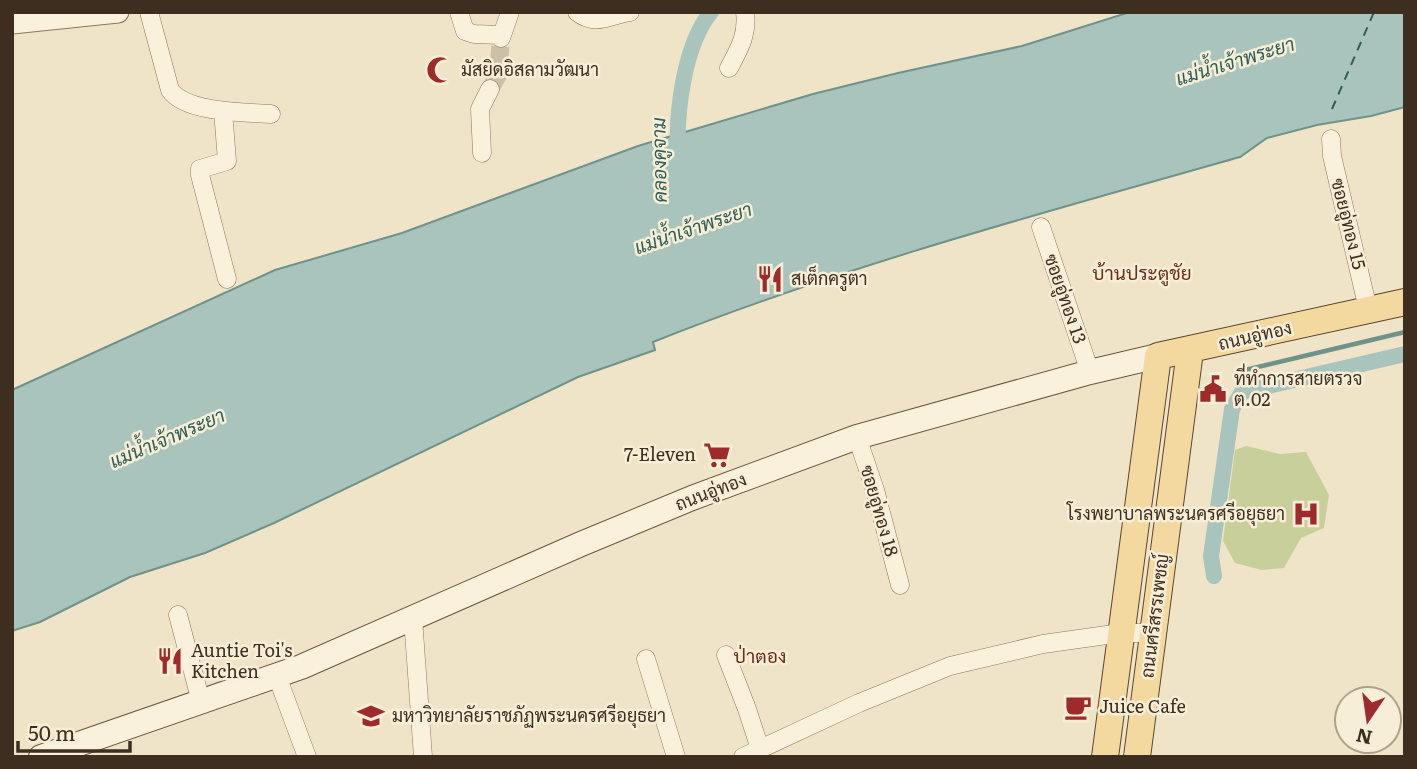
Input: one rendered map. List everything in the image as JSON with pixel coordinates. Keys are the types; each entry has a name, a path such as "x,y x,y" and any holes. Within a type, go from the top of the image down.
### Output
{"main road":[{"name":"ถนนอู่ทอง","path":"52,755 277,676 364,641 692,498 857,437 1090,372 1405,302"},
{"name":"ถนนศรีสรรเพชญ์","path":"1137,757 1190,351"},
{"name":"ถนนศรีสรรเพชญ์","path":"1105,757 1157,356"}],"street":[{"path":"14,21 118,12"},
{"path":"149,12 174,96 182,101 223,111 271,114"},
{"path":"459,12 465,31 500,36 510,12"},
{"path":"577,12 596,21 630,12"},
{"path":"729,68 745,38 745,12"},
{"path":"482,153 480,109 490,89"},
{"path":"223,111 227,161 204,167 200,169 200,174 227,279"},
{"name":"ซอยอู่ทอง 15","path":"1331,139 1332,156 1368,309"},
{"name":"ซอยอู่ทอง 13","path":"1041,227 1090,372"},
{"name":"ซอยอู่ทอง 18","path":"857,437 875,491 900,584"},
{"path":"178,615 201,702"},
{"path":"413,618 423,757"},
{"path":"743,757 859,703 950,666 1043,644 1121,633 1153,634"},
{"path":"726,654 760,749"},
{"path":"646,659 676,757"},
{"path":"277,676 307,757"}],"green space":[{"path":"1246,446 1280,454 1306,452 1329,495 1324,528 1301,538 1284,568 1262,570 1235,563 1223,541 1235,450"}],"water":[{"name":"แม่น้ำเจ้าพระยา","path":"1130,12 1405,12 1405,107 1267,138 1240,157 870,265 653,342 655,350 578,377 274,523 205,553 130,577 40,622 12,631 12,390 275,270 402,233 638,146 813,94 1022,46"}],"waterway":[{"name":"คลองคูจาม","path":"678,153 680,99 688,60 694,42 711,12"},
{"path":"1241,371 1405,332"},
{"path":"1214,576 1211,556 1232,409 1242,392 1405,354"}],"ferry route":[{"path":"1332,109 1374,12"}],"tunnel":[{"path":"490,89 498,75 501,38"}],"place":[{"name":"มัสยิดอิสลามวัฒนา","path":"440,70"},
{"name":"สเต็กครูตา","path":"770,279"},
{"name":"ที่ทำการสายตรวจ ต.02","path":"1213,389"},
{"name":"7-Eleven","path":"717,455"},
{"name":"โรงพยาบาลพระนครศรีอยุธยา","path":"1306,514"},
{"name":"Auntie Toi's Kitchen","path":"170,661"},
{"name":"Juice Cafe","path":"1078,707"},
{"name":"มหาวิทยาลัยราชภัฏพระนครศรีอยุธยา","path":"371,716"}],"district":[{"name":"บ้านประตูชัย","path":"1142,273"},
{"name":"ป่าตอง","path":"760,656"}]}
